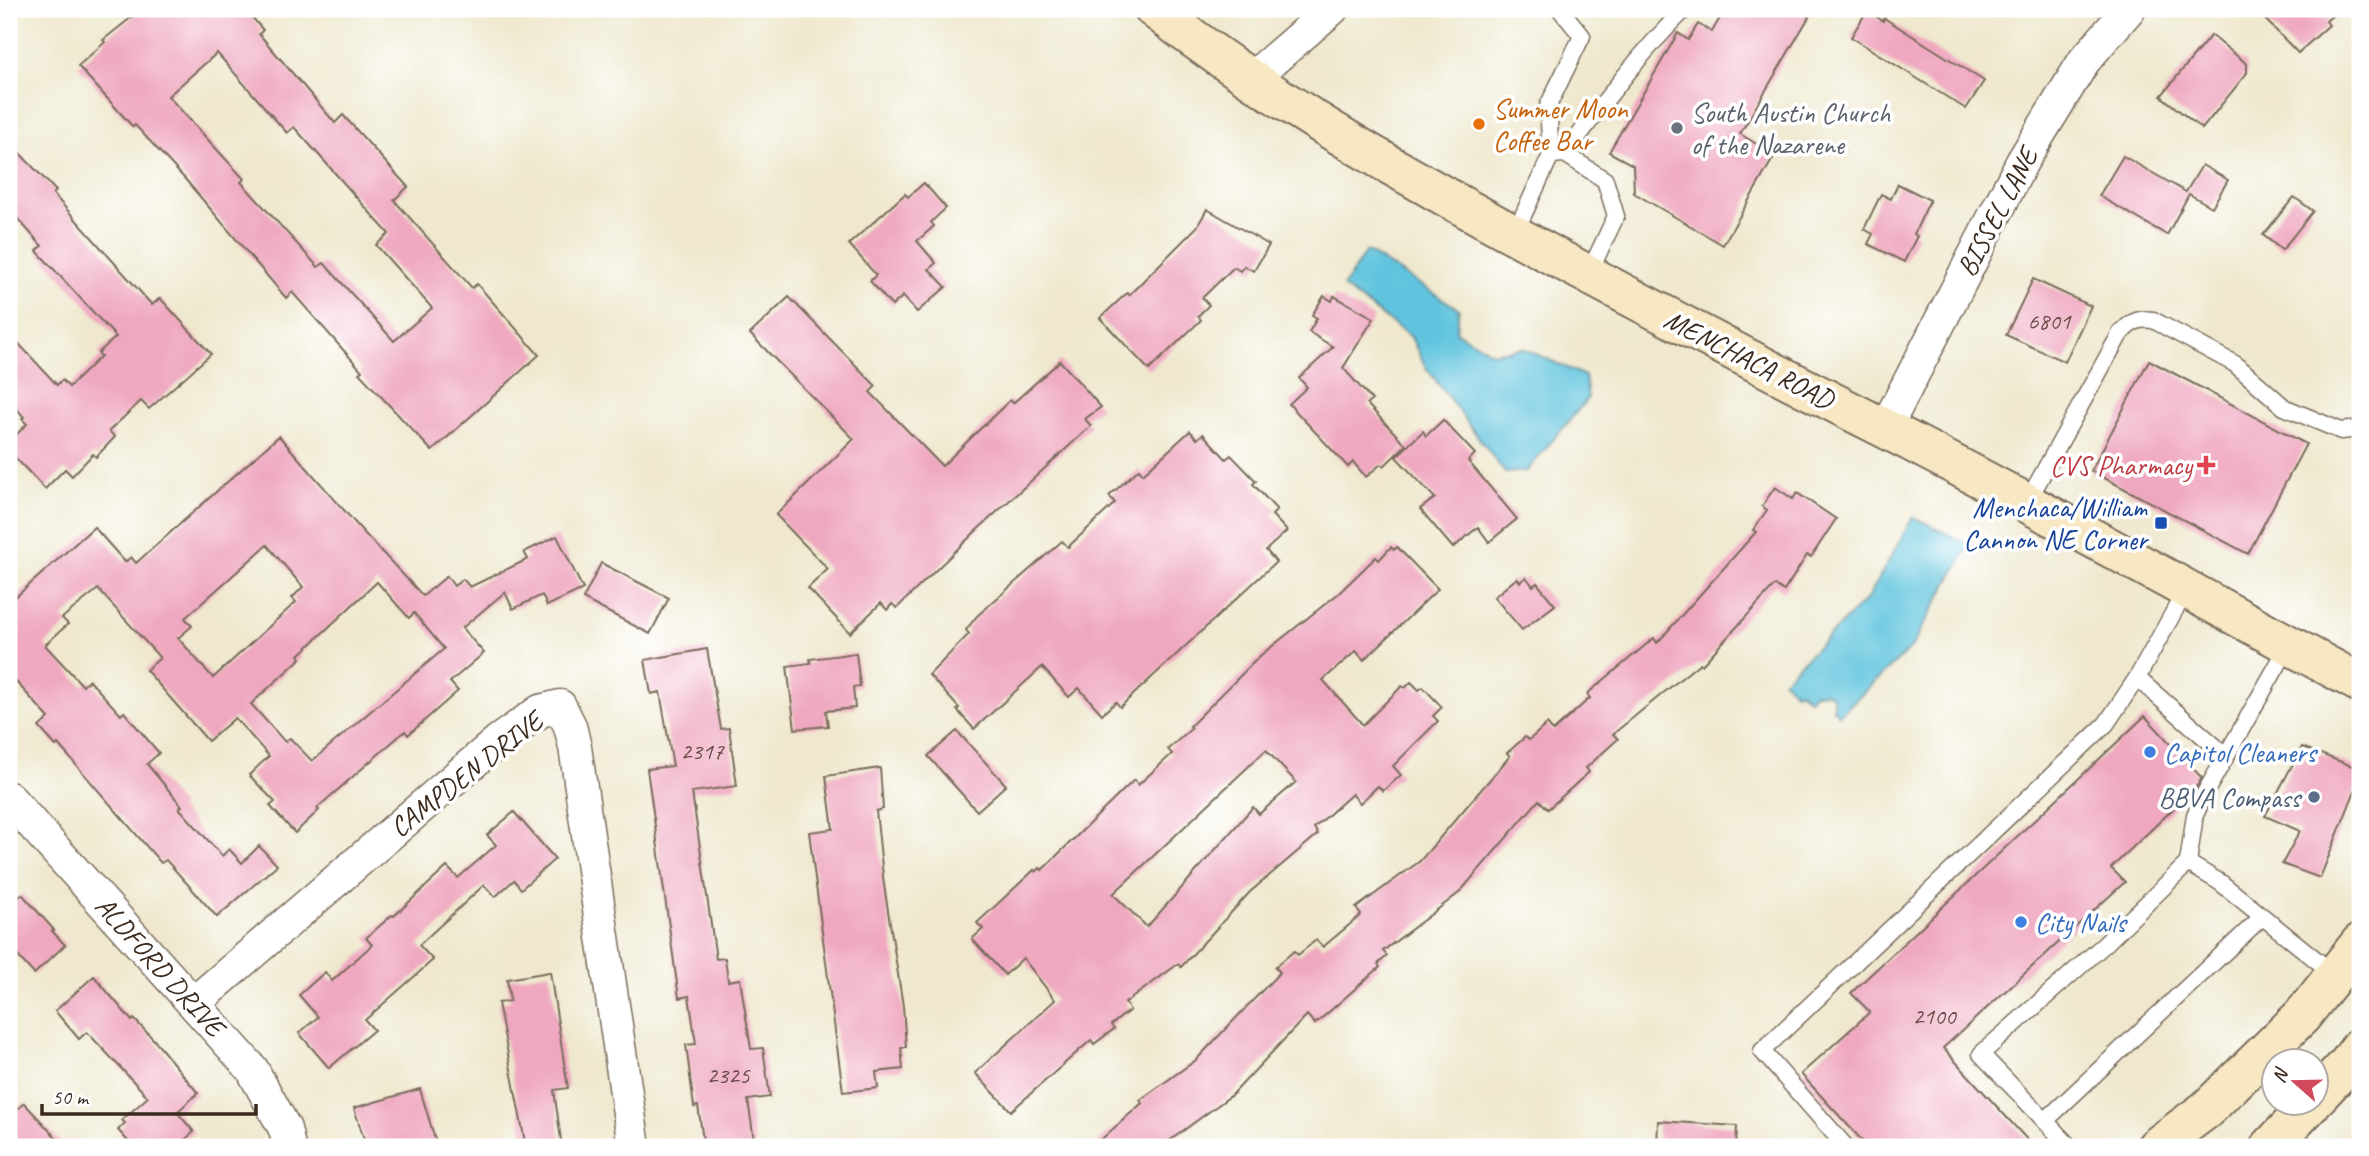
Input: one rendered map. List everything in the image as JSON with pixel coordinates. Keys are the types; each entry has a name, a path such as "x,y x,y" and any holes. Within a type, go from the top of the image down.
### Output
{"main road":[{"name":"MENCHACA ROAD","path":"1154,9 1250,80 1360,148 1514,235 1885,429 2360,683"},
{"path":"2156,1147 2207,1109 2302,1016 2360,943"},
{"path":"2330,1083 2360,1047"},
{"path":"2270,1147 2298,1118"}],"street":[{"path":"1250,80 1332,9"},
{"name":"BISSEL LANE","path":"1885,429 2022,162 2084,61 2129,9"},
{"name":"CAMPDEN DRIVE","path":"194,1003 513,729 540,711 560,706 569,726 576,757 634,1147"},
{"name":"ALDFORD DRIVE","path":"9,798 252,1069 285,1129 289,1147"}],"lane":[{"path":"1558,155 1548,106 1582,36 1560,9"},
{"path":"1514,235 1558,155 1659,34 1685,9"},
{"path":"1558,155 1605,180 1616,216 1588,275"},
{"path":"2026,504 2120,334 2131,322 2141,318 2153,320 2235,364 2284,407 2341,432 2360,429"},
{"path":"1846,1147 1762,1051 2106,724 2137,678 2186,590"},
{"path":"2070,1147 1981,1054 2105,944 2188,863 2194,816 2289,645"},
{"path":"2137,678 2226,756"},
{"path":"2188,863 2221,883 2334,975"},
{"path":"2045,1121 2262,917"}],"water":[{"path":"1366,251 1459,309 1456,332 1493,353 1523,348 1585,376 1588,398 1527,471 1505,473 1425,366 1411,337 1343,287"},
{"path":"1913,517 1970,545 1910,649 1839,715 1833,709 1833,697 1827,692 1815,693 1809,699 1799,690 1795,692 1783,680 1868,598"}],"building":[{"path":"142,9 245,9 263,30 259,34 335,123 343,115 408,187 394,200 472,288 477,284 539,355 432,451 359,373 362,371 292,292 286,298 185,179 78,66 105,42 103,40","holes":["217,53 287,133 294,127 389,234 376,245 432,308 394,341 324,263 318,267 241,182 244,179 168,96"]},
{"path":"1725,9 1795,9 1809,17 1740,134 1775,155 1723,245 1634,193 1633,165 1609,152 1678,33 1688,40 1698,24 1712,32"},
{"path":"2255,9 2340,9 2326,21 2329,25 2298,53"},
{"path":"1867,11 1883,21 1884,18 1984,81 1966,109 1851,37"},
{"path":"2211,35 2247,64 2247,73 2202,129 2161,96"},
{"path":"9,142 56,191 53,194 152,305 160,298 211,354 149,409 141,401 109,431 115,437 96,457 93,454 72,476 65,469 45,489 9,451 9,442 27,424 9,400 9,333 57,385 62,380 69,387 101,356 98,353 116,337 37,251 42,246 9,209"},
{"path":"2123,156 2186,192 2202,165 2228,180 2212,207 2189,194 2167,235 2099,196"},
{"path":"924,183 946,208 931,222 934,226 917,241 936,263 929,269 946,287 917,312 903,296 892,306 870,281 876,275 849,244 905,194 908,197"},
{"path":"1898,184 1930,200 1904,262 1868,244 1873,234 1864,229 1881,194 1891,199"},
{"path":"2294,197 2313,211 2282,250 2263,235"},
{"path":"1207,209 1269,245 1254,271 1244,266 1240,271 1234,267 1202,298 1209,305 1198,316 1201,320 1149,370 1100,318 1127,293 1129,295 1197,227"},
{"path":"2033,279 2091,306 2065,362 2006,335"},
{"path":"1324,296 1332,301 1334,296 1374,318 1343,368 1372,400 1367,404 1406,445 1384,466 1381,464 1366,477 1353,462 1348,467 1289,404 1307,387 1299,378 1333,347 1309,332 1317,318 1312,315"},
{"path":"789,297 876,386 870,392 942,466 1010,400 1013,403 1060,361 1101,407 1085,419 1091,426 976,531 897,608 892,604 887,610 881,603 850,633 808,588 828,569 776,515 854,439 750,334"},
{"name":"CVS Pharmacy","path":"2149,360 2306,444 2248,554 2091,471"},
{"path":"1443,420 1475,454 1468,461 1517,519 1489,542 1478,527 1453,548 1420,509 1435,498 1396,457 1423,431 1426,436"},
{"path":"1190,431 1197,439 1203,434 1226,459 1231,455 1256,481 1253,484 1277,510 1272,515 1287,531 1266,550 1276,562 1120,707 1116,702 1102,714 1079,688 1069,697 1042,667 974,729 929,675 969,634 966,630 977,616 1062,541 1068,547 1115,503 1109,496 1139,469 1143,474"},
{"path":"279,436 423,596 447,576 454,586 463,579 470,587 528,559 524,552 557,536 583,589 547,606 542,595 513,609 505,592 462,628 484,653 450,682 458,691 408,735 405,731 317,808 319,810 295,833 270,806 275,802 249,775 269,756 235,718 208,741 146,670 160,658 98,589 62,618 68,624 45,645 83,686 89,680 121,715 124,712 159,753 147,764 182,806 179,808 222,856 229,849 242,863 259,846 277,865 217,917 166,860 161,863 58,744 56,746 39,727 49,718 9,674 9,603 94,527 125,562 131,557 136,563","holes":["267,545 303,587 292,598 296,602 213,678 178,638 192,626 185,618","377,582 409,618 414,613 444,649 312,761 290,738 285,742 251,704"]},
{"path":"1775,487 1793,499 1797,493 1836,519 1811,557 1807,555 1784,591 1775,585 1702,665 1700,663 1613,734 1618,739 1586,768 1589,772 1548,809 1539,800 1459,893 1383,951 1387,956 1378,964 1380,967 1315,1024 1307,1015 1233,1094 1161,1147 1093,1147 1142,1103 1140,1100 1196,1060 1280,972 1275,967 1294,951 1298,955 1316,940 1323,947 1361,915 1356,908 1420,861 1510,756 1507,753 1525,737 1529,740 1547,724 1553,731 1590,698 1587,694 1654,638 1657,643 1756,532 1753,530 1767,510 1762,506"},
{"path":"1391,547 1394,550 1397,547 1438,589 1364,660 1356,651 1323,680 1363,725 1402,686 1405,688 1411,682 1419,690 1423,687 1442,707 1433,716 1438,721 1393,766 1401,775 1383,791 1378,786 1360,803 1352,794 1314,828 1318,834 1250,892 1181,967 1178,964 1125,1003 1130,1010 1111,1025 1114,1029 1094,1044 1091,1040 1011,1111 975,1073 1055,1000 1023,958 1005,975 972,939 983,929 977,923 1034,870 1042,870 1134,780 1138,785 1172,754 1168,749 1192,728 1190,726 1261,655 1339,593 1376,557 1379,560","holes":["1266,750 1296,782 1259,814 1253,807 1147,927 1113,894"]},
{"path":"601,563 669,598 650,634 583,599"},
{"path":"1526,577 1533,586 1537,583 1555,605 1522,630 1494,597 1517,578 1520,582"},
{"path":"707,649 721,729 729,728 737,786 692,792 716,959 725,958 728,981 740,979 751,1049 763,1048 770,1097 748,1100 755,1147 704,1147 698,1106 694,1107 686,1045 696,1044 689,996 679,998 647,769 673,766 660,692 651,694 645,660"},
{"path":"856,653 860,686 853,687 855,708 826,711 828,726 795,729 787,666 811,663 810,659"},
{"path":"2145,716 2202,778 2197,786 2111,868 2125,882 1943,1048 2034,1147 1868,1147 1801,1074 1870,1012 1851,993"},
{"path":"957,731 1006,785 977,811 928,756"},
{"name":"BBVA Compass","path":"2302,747 2360,769 2360,778 2320,878 2282,864 2300,831 2265,816"},
{"path":"880,768 883,809 876,811 884,885 903,1006 906,1047 901,1048 903,1069 876,1072 878,1088 843,1092 809,832 833,829 826,776"},
{"path":"514,812 555,859 521,889 514,880 495,897 484,885 419,945 433,960 365,1020 374,1030 329,1068 299,1033 318,1017 299,995 325,972 332,981 372,945 366,938 447,867 458,878 496,845 487,835"},
{"path":"22,894 65,945 34,974 9,946 9,906"},
{"path":"550,972 568,1088 554,1090 562,1147 526,1147 498,1003 510,1001 507,979"},
{"path":"94,976 132,1021 134,1019 154,1040 198,1093 177,1112 194,1132 176,1147 133,1147 118,1130 125,1123 122,1120 148,1097 87,1032 79,1039 55,1011"},
{"path":"420,1089 436,1143 423,1147 386,1147 384,1140 366,1145 354,1108"},
{"path":"24,1103 65,1147 9,1147 9,1117"},
{"path":"1658,1121 1737,1126 1736,1147 1657,1147"}],"place":[{"name":"Summer Moon Coffee Bar","path":"1479,124"},
{"name":"South Austin Church of the Nazarene","path":"1677,128"},
{"name":"CVS Pharmacy","path":"2206,465"},
{"name":"Menchaca/William Cannon NE Corner","path":"2161,523"},
{"name":"Capitol Cleaners","path":"2150,752"},
{"name":"BBVA Compass","path":"2314,797"},
{"name":"City Nails","path":"2021,922"}]}
